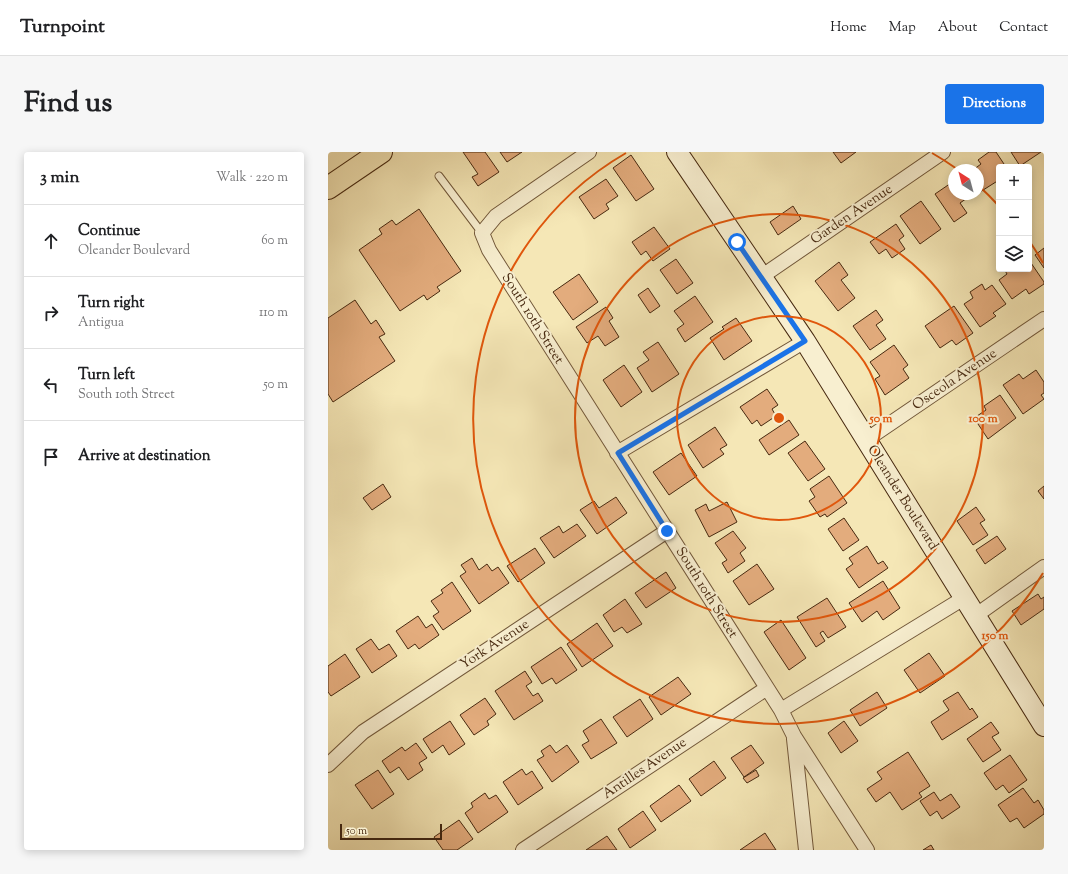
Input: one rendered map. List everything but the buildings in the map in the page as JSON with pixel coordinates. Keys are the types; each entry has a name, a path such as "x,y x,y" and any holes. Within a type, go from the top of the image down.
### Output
{"main road":[{"path":"328,188 381,152"},
{"name":"Oleander Boulevard","path":"677,152 805,341 1044,726"}],"street":[{"path":"482,233 496,216 589,152"},
{"name":"Garden Avenue","path":"761,277 943,152"},
{"name":"South 10th Street","path":"482,233 489,250 781,710 794,736 867,850"},
{"name":"Osceola Avenue","path":"866,440 1044,319"},
{"path":"618,453 805,341"},
{"name":"York Avenue","path":"328,765 363,732 667,531"},
{"path":"975,616 1044,568"},
{"path":"781,710 964,598"},
{"name":"Antilles Avenue","path":"523,850 766,688"},
{"path":"794,736 806,850"}],"lane":[{"path":"438,176 482,233"}],"route":[{"path":"667,531 618,453 805,341 737,242"}]}
